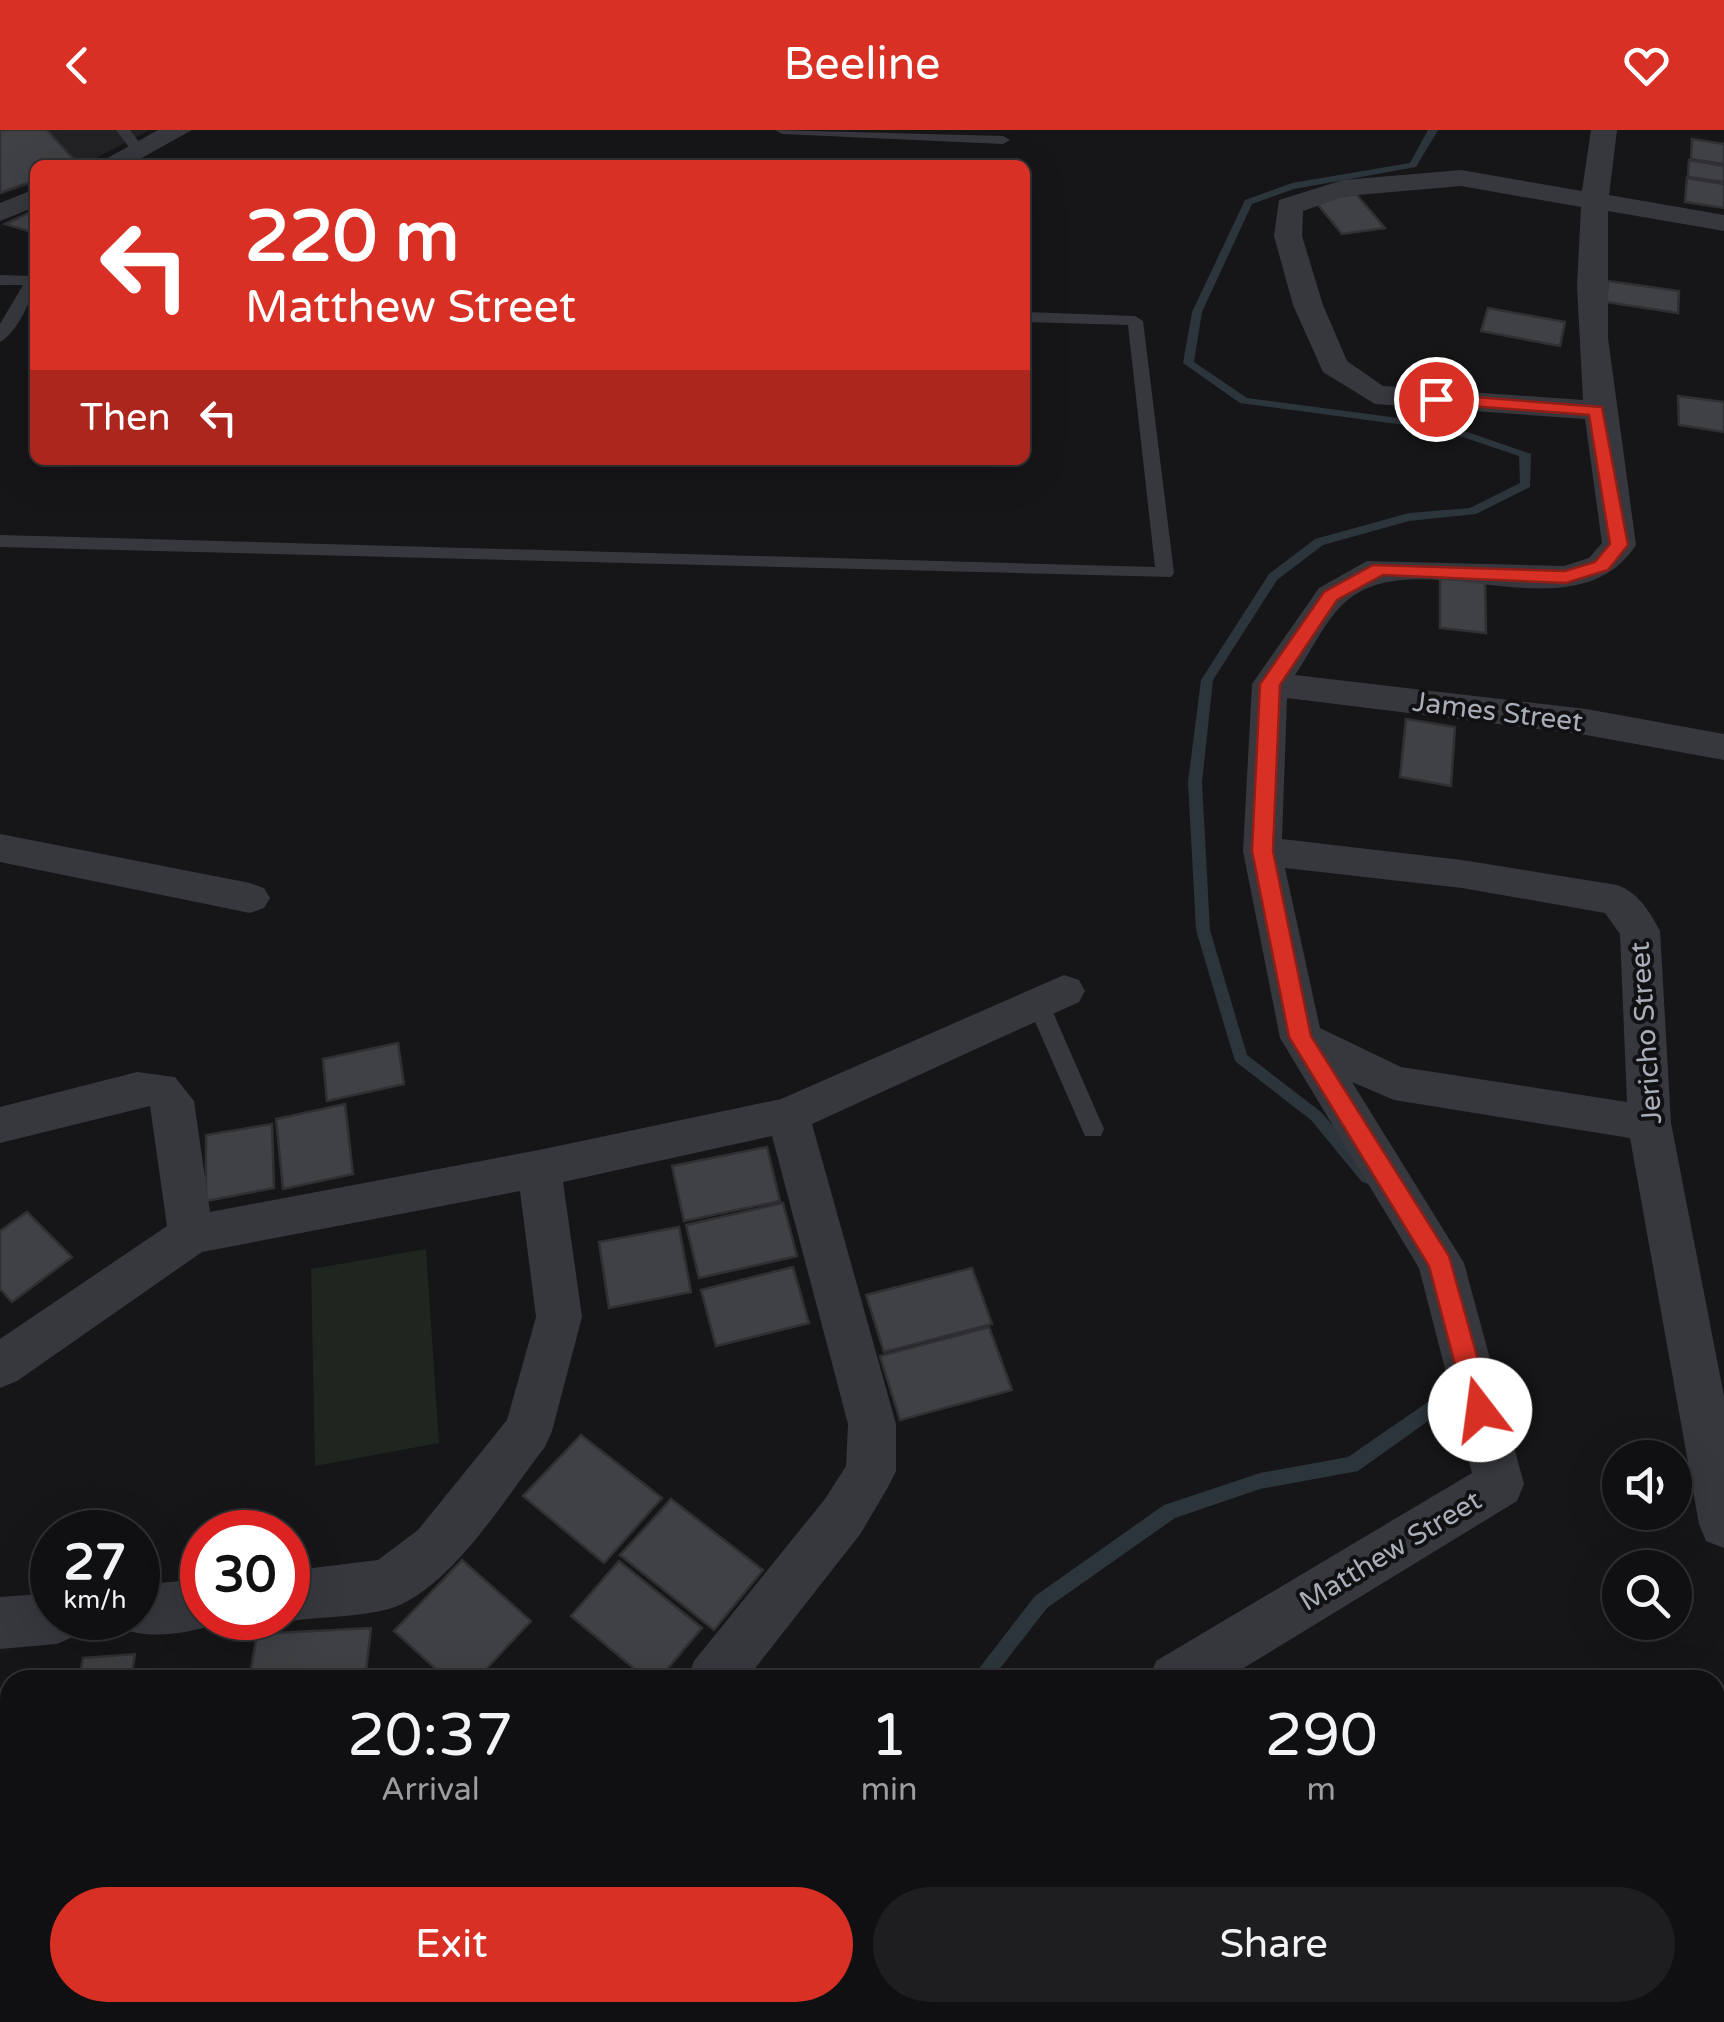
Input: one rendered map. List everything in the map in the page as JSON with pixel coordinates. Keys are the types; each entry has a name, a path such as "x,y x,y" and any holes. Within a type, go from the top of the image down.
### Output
{"street":[{"path":"113,160 131,141 179,130"},
{"path":"1270,684 1331,596 1380,569 1566,577 1601,566 1619,545 1596,410 1591,200 1604,130"},
{"path":"1596,410 1375,395 1334,366 1308,305 1288,236 1289,206 1343,188 1461,178 1724,223"},
{"path":"0,213 30,199"},
{"name":"James Street","path":"1270,684 1586,722 1724,747"},
{"name":"Matthew Street","path":"1192,1670 1499,1484 1441,1263 1300,1037 1262,851 1270,684"},
{"path":"0,848 250,898"},
{"name":"Jericho Street","path":"1262,851 1462,874 1617,900 1640,931 1649,1123 1724,1524"},
{"path":"0,1366 191,1236 539,1169 788,1115 1051,996"},
{"path":"1300,1037 1394,1084 1649,1123"},
{"path":"0,1125 137,1089 160,1089 174,1101 191,1236"},
{"path":"721,1670 843,1516 871,1471 872,1424 788,1115"},
{"path":"310,1593 388,1584 436,1547 528,1431 560,1318 539,1169"},
{"path":"0,1623 30,1620"}],"lane":[{"path":"782,130 1003,140"},
{"path":"0,280 30,281"},
{"path":"0,337 30,288"},
{"path":"0,541 1165,573 1135,321 1030,317"},
{"path":"1051,996 1093,1129"}],"shaded area":[{"path":"0,130 150,130 92,160 30,160 30,185 0,195"},
{"path":"426,1249 439,1443 315,1466 311,1269"}],"building":[{"path":"0,130 47,130 74,160 30,160 30,182 0,193"},
{"path":"1692,139 1724,144 1724,164 1691,159"},
{"path":"1689,160 1724,166 1724,182 1688,177"},
{"path":"1687,178 1724,184 1724,208 1685,202"},
{"path":"1356,194 1385,228 1342,234 1314,200"},
{"path":"30,212 30,232 5,224"},
{"path":"1608,281 1679,291 1678,313 1606,302"},
{"path":"1488,308 1565,322 1560,346 1481,331"},
{"path":"1678,396 1724,402 1724,432 1679,425"},
{"path":"1440,577 1485,582 1486,633 1440,628"},
{"path":"1406,719 1455,727 1451,786 1400,777"},
{"path":"398,1043 404,1084 327,1101 323,1059"},
{"path":"345,1104 353,1174 283,1189 276,1119"},
{"path":"272,1124 274,1188 206,1201 206,1135"},
{"path":"767,1147 780,1201 684,1221 672,1166"},
{"path":"783,1203 797,1256 699,1278 686,1225"},
{"path":"27,1212 72,1257 12,1302 0,1289 0,1231"},
{"path":"679,1227 691,1292 609,1308 599,1242"},
{"path":"793,1267 809,1323 716,1346 701,1290"},
{"path":"972,1268 992,1324 884,1352 866,1295"},
{"path":"989,1327 1012,1390 900,1420 880,1356"},
{"path":"581,1435 662,1498 604,1563 523,1496"},
{"path":"671,1499 763,1570 714,1630 620,1555"},
{"path":"462,1560 531,1621 485,1670 437,1670 394,1631"},
{"path":"619,1561 702,1628 666,1670 636,1670 571,1616"},
{"path":"371,1628 366,1670 251,1670 256,1640 310,1640 310,1631"},
{"path":"135,1654 133,1670 81,1670 83,1658"}],"waterway":[{"path":"1368,1177 1316,1116 1241,1058 1203,930 1195,782 1207,680 1273,577 1319,542 1409,517 1472,511 1526,485 1525,454 1444,427 1244,401 1188,363 1197,312 1248,202 1292,186 1413,165 1433,130"},
{"path":"987,1670 1041,1602 1170,1511 1260,1481 1352,1465 1460,1389 1458,1382"}],"route":[{"path":"1436,399 1596,410 1619,545 1601,566 1566,577 1380,569 1331,596 1270,684 1262,851 1300,1037 1441,1263 1480,1410"}]}
